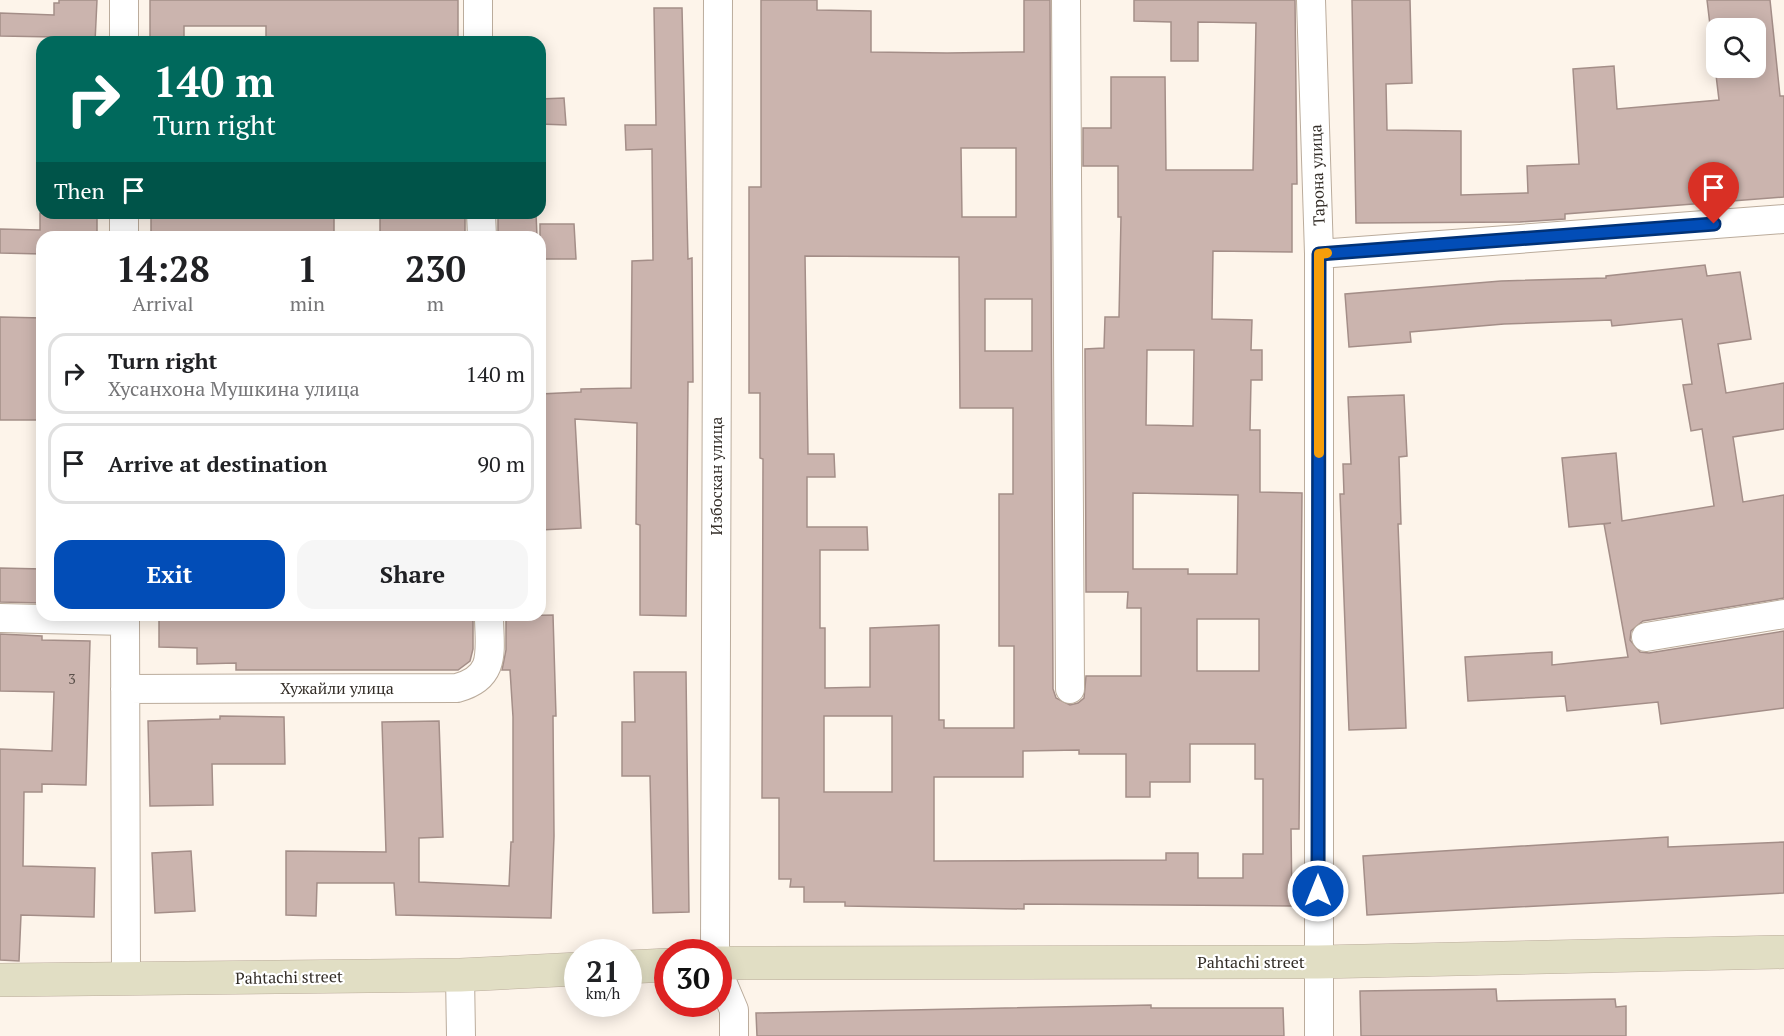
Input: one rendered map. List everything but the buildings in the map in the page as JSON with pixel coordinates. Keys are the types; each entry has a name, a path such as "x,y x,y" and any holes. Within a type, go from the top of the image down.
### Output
{"street":[{"path":"124,0 124,36"},
{"path":"478,0 478,36"},
{"name":"Избоскан улица","path":"715,939 718,0"},
{"path":"1066,0 1070,689"},
{"name":"Тарона улица","path":"1311,0 1319,254 1319,1036"},
{"path":"1319,254 1784,219"},
{"path":"1646,637 1784,614"},
{"path":"0,618 36,618"},
{"path":"125,621 126,979"},
{"name":"Хужайли улица","path":"125,689 458,688 472,684 484,674 489,659 489,621"},
{"name":"Pahtachi street","path":"732,963 1318,962 1784,952"},
{"name":"Pahtachi street","path":"0,980 460,975 564,970"},
{"path":"460,975 461,1036"},
{"path":"732,1005 734,1036"}],"slow traffic":[{"path":"1319,453 1319,254 1327,253"}],"route":[{"path":"1318,891 1319,254 1714,224"}]}
